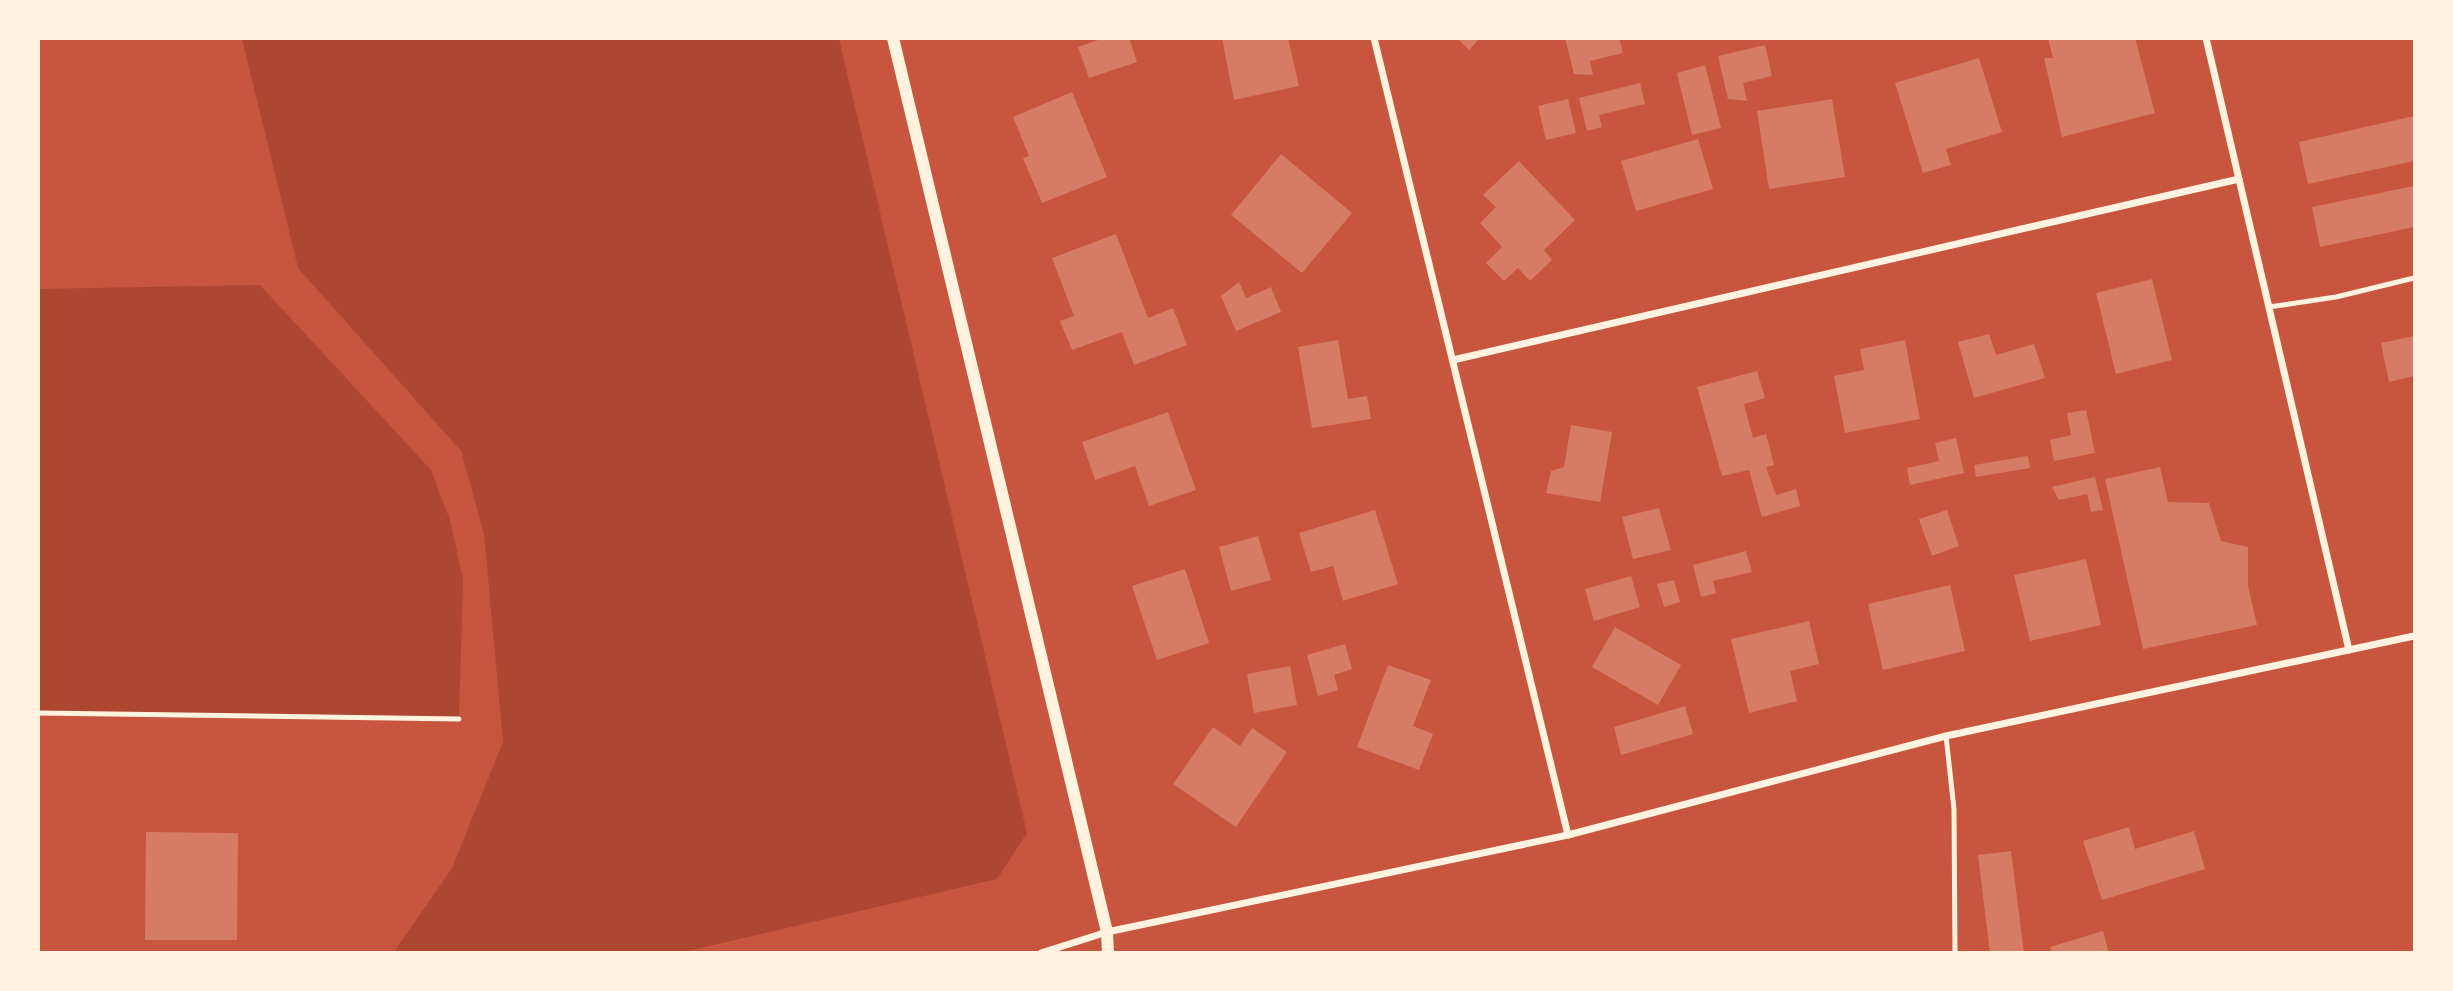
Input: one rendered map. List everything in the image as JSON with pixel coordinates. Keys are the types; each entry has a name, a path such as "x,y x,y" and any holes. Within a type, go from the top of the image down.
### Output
{"street":[{"path":"893,38 1107,932 1108,953"},
{"path":"1374,38 1569,835"},
{"path":"2206,38 2349,650"},
{"path":"1452,360 2239,179"},
{"path":"1041,953 1107,932 1569,835 1947,736 2414,636"}],"lane":[{"path":"2269,307 2336,297 2414,278"},
{"path":"38,713 459,719"},
{"path":"1947,736 1954,809 1955,953"}],"shaded area":[{"path":"242,39 839,39 1027,833 997,879 684,952 394,952 452,868 503,742 484,534 461,451 298,268"},
{"path":"260,285 431,470 450,520 463,579 459,719 39,713 38,289"}],"building":[{"path":"1104,38 1129,38 1137,62 1089,78 1078,47"},
{"path":"1222,38 1288,38 1299,86 1234,100"},
{"path":"1457,38 1480,38 1469,50"},
{"path":"1565,38 1619,38 1623,53 1590,61 1593,75 1574,74"},
{"path":"2048,38 2135,38 2155,113 2062,137 2044,58 2053,58"},
{"path":"1765,45 1772,76 1743,83 1747,101 1728,99 1718,56"},
{"path":"1979,58 2002,132 1946,149 1951,165 1923,173 1895,83"},
{"path":"1705,65 1721,128 1692,135 1677,73"},
{"path":"1640,83 1645,104 1599,115 1602,127 1587,131 1579,98"},
{"path":"1072,92 1107,177 1042,203 1023,158 1029,156 1013,117"},
{"path":"1568,99 1576,133 1546,140 1538,106"},
{"path":"1832,99 1845,177 1769,189 1757,111"},
{"path":"2414,116 2414,161 2308,184 2299,142"},
{"path":"1698,139 1713,189 1636,211 1621,161"},
{"path":"1281,154 1352,213 1302,273 1231,215"},
{"path":"1519,161 1575,220 1544,250 1552,260 1530,281 1518,268 1504,281 1486,263 1502,247 1480,223 1496,207 1483,195"},
{"path":"2414,186 2414,227 2320,247 2312,207"},
{"path":"1116,234 1148,318 1173,308 1187,345 1134,365 1122,332 1072,350 1060,321 1074,316 1052,258"},
{"path":"2152,279 2172,360 2116,374 2096,293"},
{"path":"1239,282 1246,298 1271,287 1281,312 1236,331 1221,296"},
{"path":"1989,334 1996,355 2034,344 2045,378 1974,398 1958,342"},
{"path":"2414,336 2414,376 2389,382 2381,343"},
{"path":"1338,340 1348,399 1367,396 1371,419 1312,428 1298,347"},
{"path":"1905,340 1920,419 1845,433 1834,376 1864,370 1860,349"},
{"path":"1757,371 1765,398 1744,404 1753,438 1766,434 1774,465 1766,467 1776,495 1796,489 1800,506 1762,517 1749,470 1722,476 1697,387"},
{"path":"2086,410 2095,453 2054,461 2050,440 2071,435 2067,413"},
{"path":"1168,412 1196,490 1149,506 1135,466 1095,480 1082,442"},
{"path":"1571,425 1612,432 1600,502 1546,493 1551,471 1564,467"},
{"path":"1956,438 1964,473 1910,485 1907,468 1939,461 1935,443"},
{"path":"2028,456 2030,468 1976,477 1974,465"},
{"path":"2160,467 2168,502 2209,503 2221,541 2248,547 2248,586 2257,625 2143,649 2105,479"},
{"path":"2095,477 2103,510 2091,512 2087,494 2059,500 2052,487"},
{"path":"1659,508 1671,550 1633,559 1622,517"},
{"path":"1375,510 1398,584 1343,601 1333,566 1311,572 1299,533"},
{"path":"1947,510 1959,546 1932,556 1919,519"},
{"path":"1258,536 1271,580 1231,591 1219,547"},
{"path":"1746,551 1752,572 1713,581 1716,593 1701,597 1693,565"},
{"path":"2086,559 2101,625 2030,641 2014,575"},
{"path":"1185,569 1209,643 1157,660 1132,586"},
{"path":"1631,576 1640,607 1594,621 1585,589"},
{"path":"1674,580 1680,602 1664,607 1657,584"},
{"path":"1950,585 1965,651 1883,670 1868,604"},
{"path":"1809,621 1819,664 1790,671 1797,701 1749,713 1731,639"},
{"path":"1615,627 1681,665 1658,705 1592,667"},
{"path":"1345,644 1352,669 1334,675 1338,690 1318,696 1307,655"},
{"path":"1388,665 1431,680 1413,726 1433,734 1419,770 1357,747"},
{"path":"1290,666 1297,705 1254,713 1247,674"},
{"path":"1685,706 1693,734 1621,755 1614,727"},
{"path":"1213,727 1240,746 1252,728 1287,752 1236,827 1173,784"},
{"path":"2129,827 2135,849 2194,831 2205,869 2102,900 2083,841"},
{"path":"146,832 238,833 237,940 145,940"},
{"path":"2011,851 2024,953 1990,953 1978,855"},
{"path":"2103,931 2109,953 2052,953 2050,947"}]}
